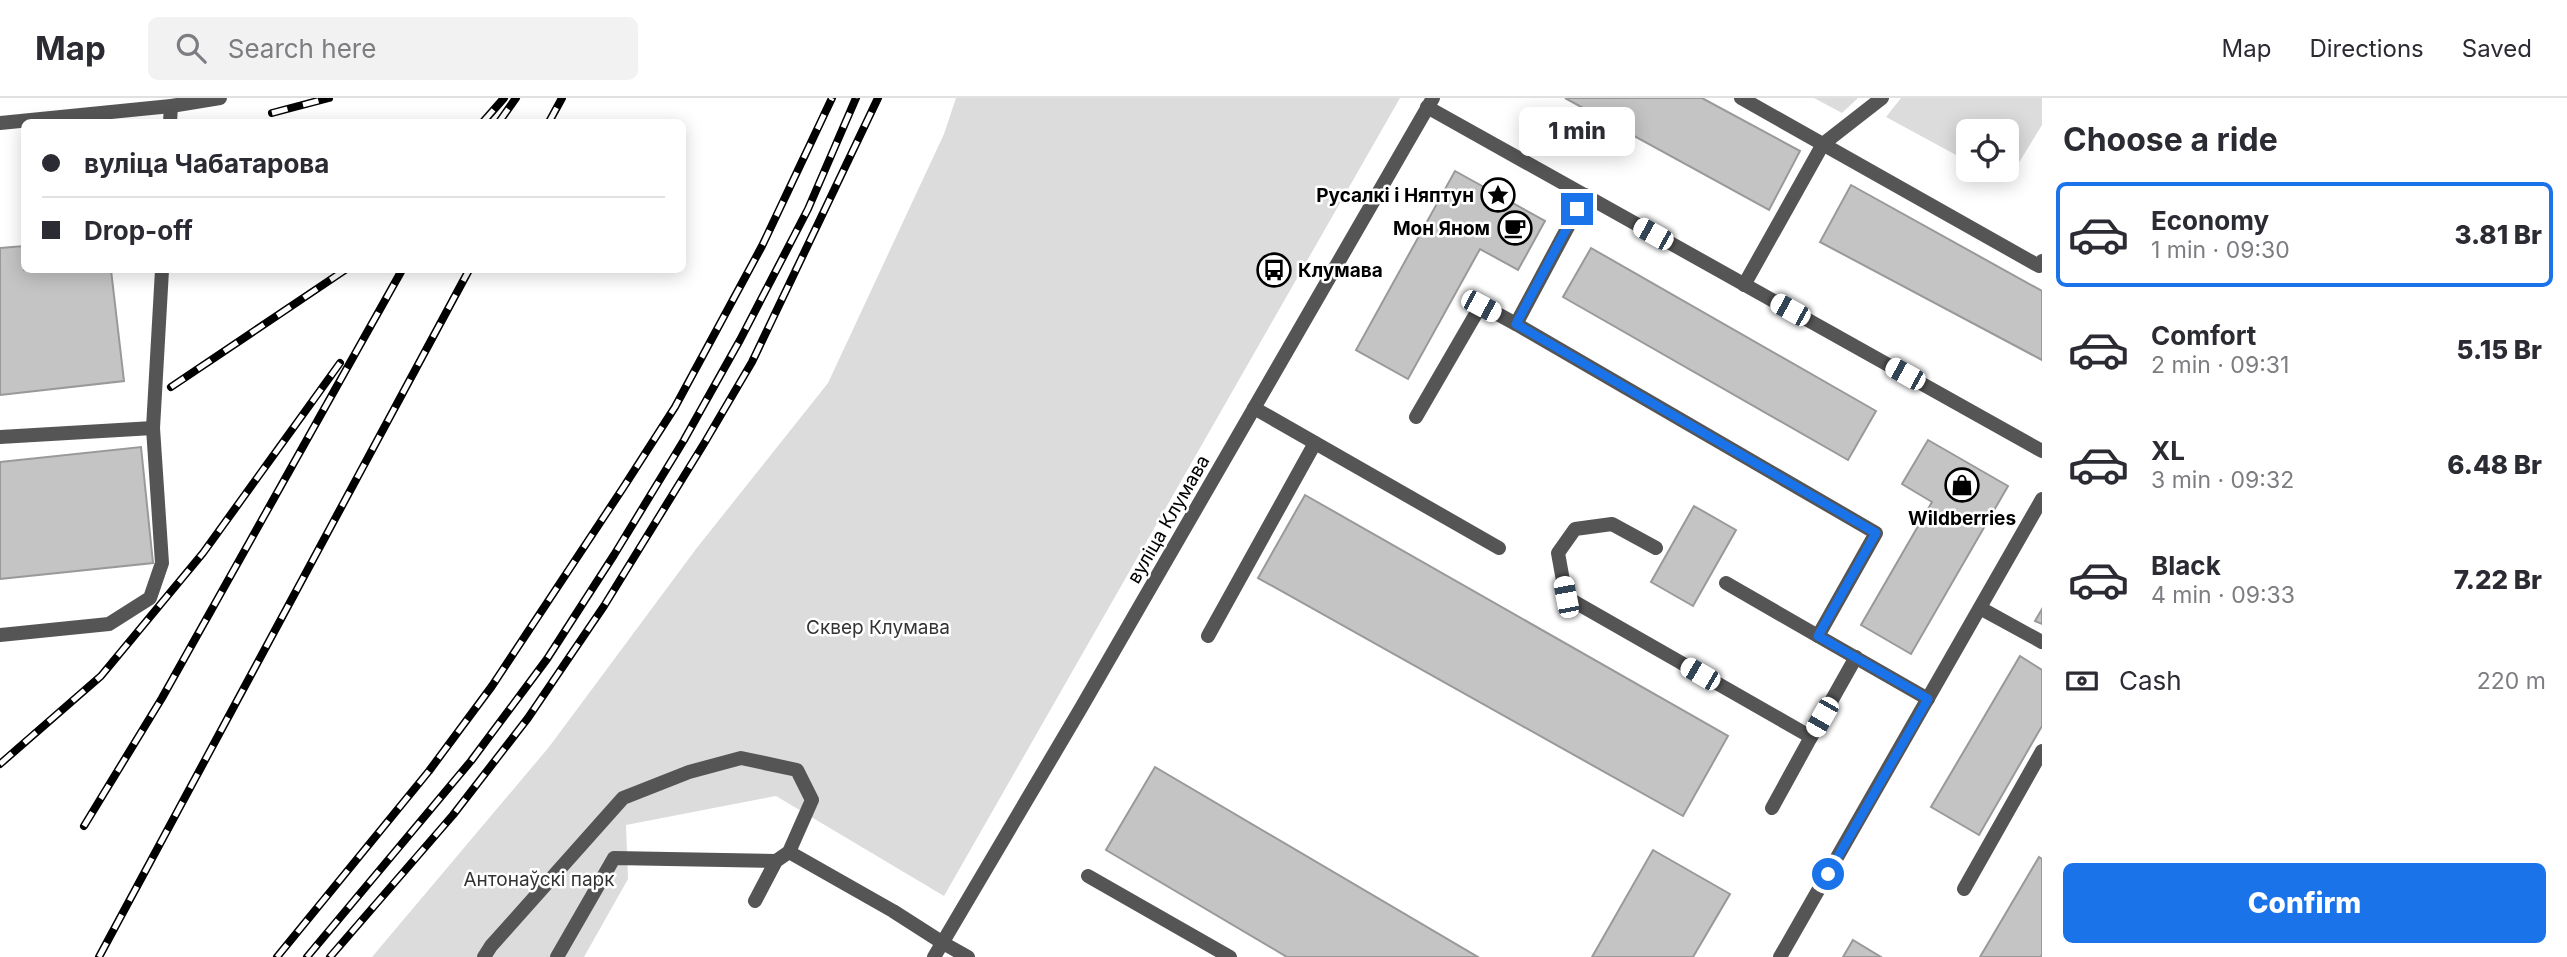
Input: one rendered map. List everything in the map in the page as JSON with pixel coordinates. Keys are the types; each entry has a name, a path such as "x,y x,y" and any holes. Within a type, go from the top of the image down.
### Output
{"street":[{"path":"40,119 171,106 220,98"},
{"path":"1741,98 2039,266 2042,261"},
{"path":"1744,285 1823,144 1882,98"},
{"path":"1430,103 1585,195 2042,452"},
{"name":"вуліца Клумава","path":"934,957 1430,103"},
{"path":"170,119 171,106"},
{"path":"0,123 21,121"},
{"path":"1516,324 1585,195"},
{"path":"0,635 108,624 149,598 162,563 153,428 162,273"},
{"path":"1416,417 1481,306 1516,324 1876,533 1818,636"},
{"path":"1254,408 1499,548"},
{"path":"0,437 153,428"},
{"path":"1208,636 1315,443"},
{"path":"1780,957 2042,499"},
{"path":"1656,548 1612,524 1575,529 1558,554 1566,597 1811,737"},
{"path":"1726,583 1928,699"},
{"path":"1980,608 2042,642"},
{"path":"1772,808 1856,657"},
{"path":"1964,889 2042,751"},
{"path":"484,957 623,798 688,772 741,758 797,770 812,800 789,852 776,861 755,901"},
{"path":"789,852 968,957"},
{"path":"557,957 614,858 776,861"},
{"path":"1088,876 1230,957"}],"green space":[{"name":"Сквер Клумава","path":"956,98 1400,98 944,896 776,796 626,825 628,879 584,957 372,957 549,747 696,549 828,383 944,134"},
{"path":"1814,98 1858,98 1842,113"},
{"path":"1901,98 2042,98 2042,125 2019,162 2019,119 1956,119 1956,155 1886,117"}],"building":[{"path":"1565,98 1702,98 1800,151 1769,210"},
{"path":"1455,171 1545,221 1518,270 1480,249 1408,379 1356,350"},
{"path":"1851,185 2042,291 2042,360 1820,242"},
{"path":"21,246 21,273 111,273 124,381 0,395 0,248"},
{"path":"1591,248 1876,411 1848,460 1563,297"},
{"path":"1928,440 2008,486 1911,654 1861,625 1932,502 1902,484"},
{"path":"141,447 153,563 0,579 0,462"},
{"path":"1305,495 1728,736 1683,816 1258,578"},
{"path":"1694,506 1736,530 1693,606 1651,582"},
{"path":"2042,609 2042,624 2035,621"},
{"path":"2020,656 2042,670 2042,726 1979,835 1931,807"},
{"path":"1155,767 1478,957 1287,957 1106,850"},
{"path":"1653,850 1730,894 1693,957 1592,957"},
{"path":"2039,857 2042,859 2041,957 1980,957"},
{"path":"1853,940 1881,957 1843,957"}],"railway":[{"path":"272,113 329,98"},
{"path":"486,119 504,98"},
{"path":"501,119 516,98"},
{"path":"551,119 562,98"},
{"path":"277,957 429,771 492,686 623,488 675,407 762,246 832,98"},
{"path":"307,957 471,761 547,659 614,555 684,440 740,340 808,209 856,98"},
{"path":"330,957 453,815 528,718 604,606 752,362 878,98"},
{"path":"171,387 341,273"},
{"path":"84,826 162,698 400,273"},
{"path":"99,957 467,273"},
{"path":"0,764 101,676 203,553 340,363"}],"place":[{"name":"Русалкі і Няптун","path":"1498,195"},
{"name":"Мон Яном","path":"1515,228"},
{"name":"Клумава","path":"1274,270"},
{"name":"Wildberries","path":"1962,485"}],"route":[{"path":"1577,209 1516,324 1876,533 1818,636 1928,699 1828,874"}],"park label":[{"name":"Антонаўскі парк","path":"539,879"}]}
